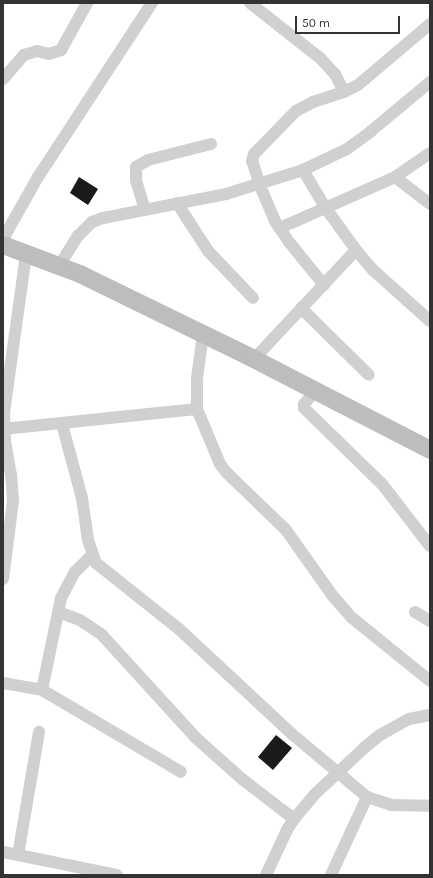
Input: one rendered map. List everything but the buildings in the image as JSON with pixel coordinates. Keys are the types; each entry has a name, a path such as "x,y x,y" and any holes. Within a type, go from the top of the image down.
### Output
{"street":[{"path":"3,79 24,55 37,51 49,54 60,50 87,3"},
{"path":"3,239 38,177 152,3"},
{"path":"250,3 320,58 335,74 344,92"},
{"path":"324,285 280,228 260,185 252,161 254,154 296,112 313,102 344,92 365,80 430,24"},
{"path":"59,266 78,236 92,222 102,218 260,185 303,170 327,160 359,140 430,82"},
{"path":"145,210 136,180 136,167 148,160 211,144"},
{"path":"280,228 395,177 430,153"},
{"path":"303,170 325,207 356,250 373,270 430,321"},
{"path":"395,177 429,200"},
{"path":"178,203 208,251 253,298"},
{"path":"3,245 59,266 204,334 430,450"},
{"path":"254,359 356,250"},
{"path":"3,579 13,501 11,474 3,429 7,384 26,254"},
{"path":"302,308 369,375"},
{"path":"204,334 197,378 197,409 220,464 226,472 286,530 332,595 351,617 430,681"},
{"path":"315,391 304,404 304,408 382,484 430,546"},
{"path":"3,429 197,409"},
{"path":"62,424 82,498 88,540 92,555 103,569 178,629 337,774 367,797 390,805 430,806"},
{"path":"42,690 61,598 67,585 76,572 92,555"},
{"path":"58,612 80,620 102,634 196,738 238,775 294,819"},
{"path":"414,612 430,621"},
{"path":"3,683 42,690 181,772"},
{"path":"266,875 294,819 314,795 380,735 408,719 430,714"},
{"path":"18,855 38,732"},
{"path":"331,875 367,797"},
{"path":"3,852 117,875"}]}
